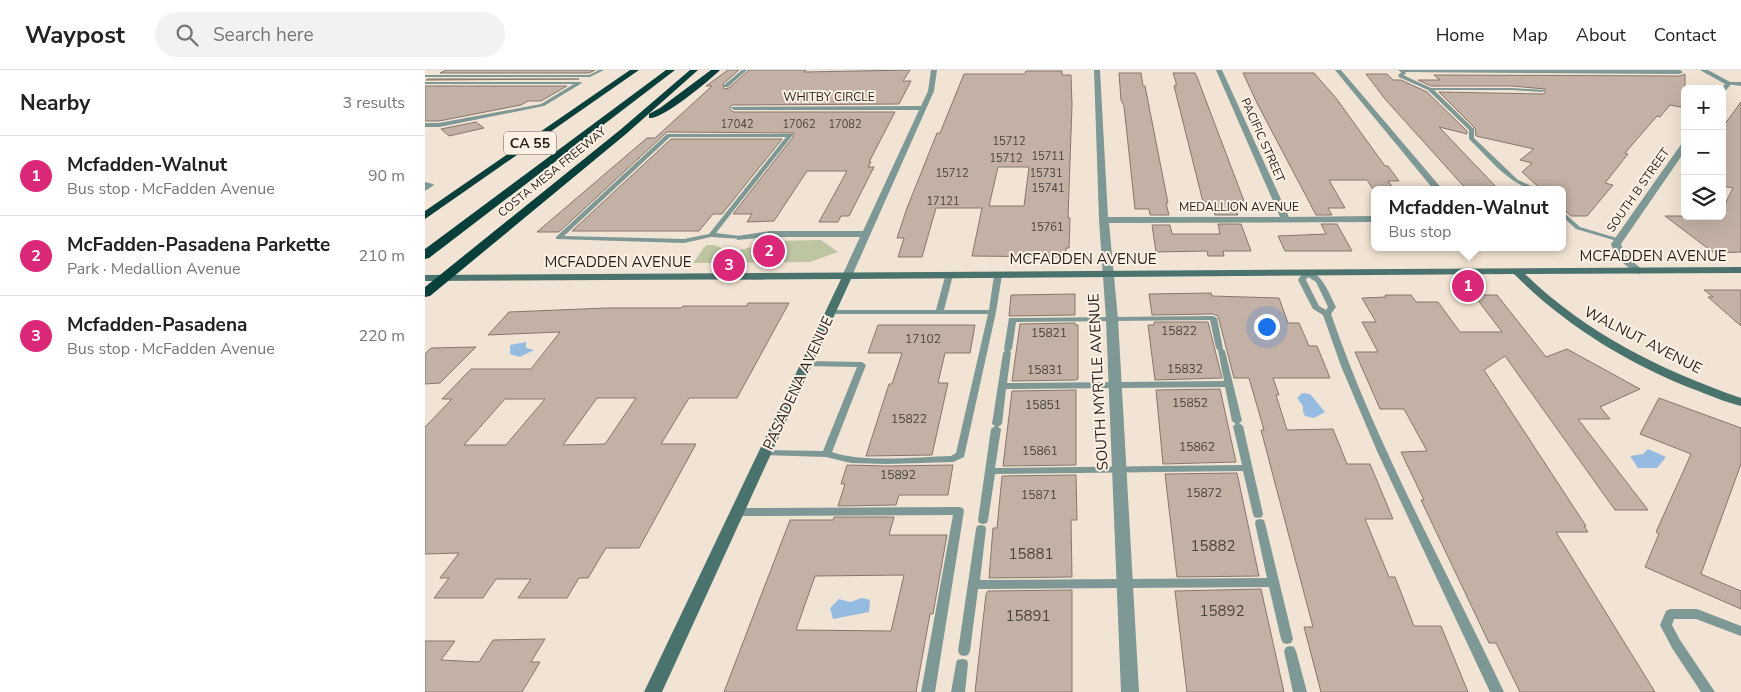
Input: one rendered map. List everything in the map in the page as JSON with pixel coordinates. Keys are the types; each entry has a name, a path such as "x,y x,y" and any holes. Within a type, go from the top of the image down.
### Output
{"highway":[{"name":"CA 55","path":"425,216 635,70"},
{"path":"425,255 431,245 664,70"},
{"path":"431,245 671,70"},
{"name":"COSTA MESA FREEWAY","path":"425,292 623,132 694,70"},
{"path":"623,132 663,110 716,70"}],"main road":[{"name":"MCFADDEN AVENUE","path":"425,278 1741,270"},
{"name":"WALNUT AVENUE","path":"1517,272 1536,292 1576,324 1645,362 1710,392 1741,402"},
{"name":"PASADENA AVENUE","path":"653,692 847,276"}],"street":[{"name":"PASADENA AVENUE","path":"847,276 933,85 934,70"},
{"name":"SOUTH MYRTLE AVENUE","path":"1097,70 1131,692"},
{"name":"PACIFIC STREET","path":"1219,70 1286,220"},
{"path":"1338,70 1436,186"},
{"path":"1703,70 1729,82 1741,84"},
{"path":"1402,71 1680,72"},
{"path":"1726,87 1729,82"},
{"name":"WHITBY CIRCLE","path":"735,108 923,108"},
{"name":"SOUTH B STREET","path":"1639,271 1620,255 1615,244 1681,151"},
{"name":"MEDALLION AVENUE","path":"1104,220 1371,219"},
{"path":"740,238 770,234 866,234"}],"lane":[{"path":"425,76 590,76 602,70"},
{"path":"726,86 745,70"},
{"path":"1402,71 1404,74 1401,76 1430,89 1471,130 1471,138 1516,181 1528,186"},
{"path":"425,83 580,82 542,105 439,125 425,125"},
{"path":"1430,89 1512,88 1542,91"},
{"path":"711,235 790,134 669,134 558,238 684,240 711,235 740,238"},
{"path":"425,184 431,185 425,189"},
{"path":"1566,217 1578,228 1617,239"},
{"path":"1327,314 1332,307 1319,281 1307,273 1302,280 1316,307 1327,314 1343,362 1392,473 1430,556 1497,692"},
{"path":"939,312 949,275"},
{"path":"765,453 827,454 833,458 880,460 953,459 961,455 992,312 998,275"},
{"path":"830,312 992,312"},
{"path":"958,692 1012,320 1213,318 1300,692"},
{"path":"807,364 862,365 827,454"},
{"path":"1002,386 1228,384"},
{"path":"990,471 1247,468"},
{"path":"737,512 959,511 928,692"},
{"path":"973,585 1274,582"},
{"path":"1708,692 1676,644 1666,625 1670,614 1697,614 1741,631"}],"green space":[{"path":"821,240 838,252 810,262 693,263 706,245 740,250 772,241"}],"water":[{"path":"526,342 526,348 534,350 520,357 510,354 510,345"},
{"path":"1302,393 1310,394 1325,412 1314,418 1305,416 1303,406 1297,398"},
{"path":"1648,449 1666,457 1657,468 1638,468 1630,456 1643,454"},
{"path":"862,598 870,600 869,612 833,619 830,608 839,599 850,602"}],"building":[{"path":"446,70 595,70 589,73 440,73"},
{"path":"728,70 739,70 723,84 724,89 729,88 749,70 806,70 804,72 910,70 903,81 911,81 899,104 732,105 730,107 730,110 734,112 895,112 869,162 871,162 868,167 874,167 849,216 841,216 838,222 819,222 847,171 807,171 774,221 747,222 752,214 733,214 793,137 793,133 667,132 559,232 537,232 647,138 655,138 712,86 706,86"},
{"path":"1026,71 1062,71 1062,75 1071,75 1072,105 1068,218 1070,218 1069,248 1066,248 1066,257 972,256 982,208 936,208 922,257 898,257 904,238 897,238 907,208 937,133 940,133 964,74 1025,74","holes":["998,167 1029,167 1024,206 989,206"]},
{"path":"1119,73 1141,73 1169,215 1150,215 1149,209 1135,209"},
{"path":"1173,73 1195,73 1197,77 1244,201 1242,201 1244,209 1235,209 1238,215 1215,215 1211,202 1203,202 1174,86 1176,86 1176,82"},
{"path":"1243,73 1314,73 1336,98 1385,166 1388,166 1399,181 1388,181 1392,186 1371,186 1367,180 1329,180 1345,208 1328,208 1332,215 1316,215"},
{"path":"1366,74 1387,74 1393,80 1401,80 1427,92 1467,131 1467,134 1439,127 1495,186 1463,186 1385,99"},
{"path":"1685,74 1685,85 1681,85 1681,107 1670,105 1660,117 1657,116 1625,153 1628,154 1605,183 1613,185 1587,216 1571,216 1566,212 1566,186 1538,186 1522,172 1532,163 1520,160 1534,149 1476,136 1475,128 1439,92 1542,94 1545,93 1545,89 1512,86 1431,86 1418,80 1440,80 1434,75 1680,76"},
{"path":"428,79 579,79 426,80"},
{"path":"425,86 567,86 541,101 528,101 521,105 439,121 425,121"},
{"path":"1741,102 1741,252 1714,253 1665,216 1681,216 1681,220 1726,220 1726,202 1733,188 1726,187 1726,123"},
{"path":"476,122 484,128 449,136 441,129"},
{"path":"671,139 782,139 722,214 713,214 699,231 572,231"},
{"path":"1218,224 1241,224 1251,251 1223,251 1224,256 1208,256 1207,251 1156,252 1152,225 1170,225 1172,234 1220,234"},
{"path":"1321,224 1337,224 1352,251 1285,251 1278,236 1326,234"},
{"path":"1704,290 1741,290 1741,326 1708,297 1713,297"},
{"path":"1211,293 1212,296 1279,298 1288,323 1299,323 1309,346 1317,346 1330,378 1273,378 1279,395 1276,395 1287,430 1333,429 1347,464 1370,464 1393,519 1365,519 1389,577 1395,577 1414,626 1441,626 1468,692 1321,692 1304,627 1313,627 1261,430 1264,430 1249,378 1234,378 1218,316 1213,314 1152,315 1149,294"},
{"path":"1075,294 1075,315 1009,316 1011,295"},
{"path":"1385,295 1411,295 1416,302 1438,302 1460,332 1502,332 1474,295 1497,295 1546,357 1567,349 1640,389 1600,407 1610,419 1578,419 1648,510 1615,510 1505,356 1484,370 1586,526 1584,526 1588,532 1556,532 1655,692 1520,692 1496,643 1489,643 1421,500 1424,500 1401,452 1427,451 1404,409 1380,409 1355,352 1378,352 1362,322 1376,322 1362,298 1386,297"},
{"path":"748,303 789,303 737,398 689,398 661,444 696,444 639,548 606,548 588,578 579,578 567,598 518,598 531,579 496,579 483,598 434,598 449,578 440,578 459,553 425,554 425,427 452,399 442,399 471,369 531,369 560,332 488,335 509,312 607,308 681,308 683,306 747,306","holes":["597,398 636,398 605,444 563,445","505,399 545,399 506,445 464,445"]},
{"path":"1154,322 1208,322 1222,378 1155,380 1148,325 1154,325"},
{"path":"1075,323 1075,325 1078,325 1078,379 1012,381 1020,324"},
{"path":"878,325 975,325 970,353 945,353 938,383 948,383 932,455 866,456 889,384 892,384 902,353 868,353"},
{"path":"476,347 440,383 425,384 425,354 431,348"},
{"path":"1220,389 1236,462 1163,464 1156,390"},
{"path":"1076,390 1076,465 1003,466 1012,391"},
{"path":"1659,398 1741,428 1741,464 1701,574 1741,591 1741,609 1645,567 1659,534 1656,532 1691,454 1640,434"},
{"path":"847,465 953,465 948,495 899,495 896,505 838,506 845,484 841,484"},
{"path":"1237,473 1259,576 1177,577 1165,474"},
{"path":"1076,475 1077,520 1071,520 1072,577 989,578 993,528 997,528 1002,476"},
{"path":"834,517 894,517 889,535 947,535 933,614 930,614 916,692 724,692 790,520 833,520","holes":["904,575 891,631 796,630 815,576"]},
{"path":"1261,589 1284,692 1187,692 1175,591"},
{"path":"1072,590 1072,692 975,692 986,594 988,591"},
{"path":"545,639 531,662 540,662 522,692 425,692 425,641 455,641 441,660 479,662 493,640"}],"place":[{"name":"McFadden-Pasadena Parkette","path":"769,251"},
{"name":"Mcfadden-Pasadena","path":"729,265"},
{"name":"Mcfadden-Walnut","path":"1468,286"}]}
